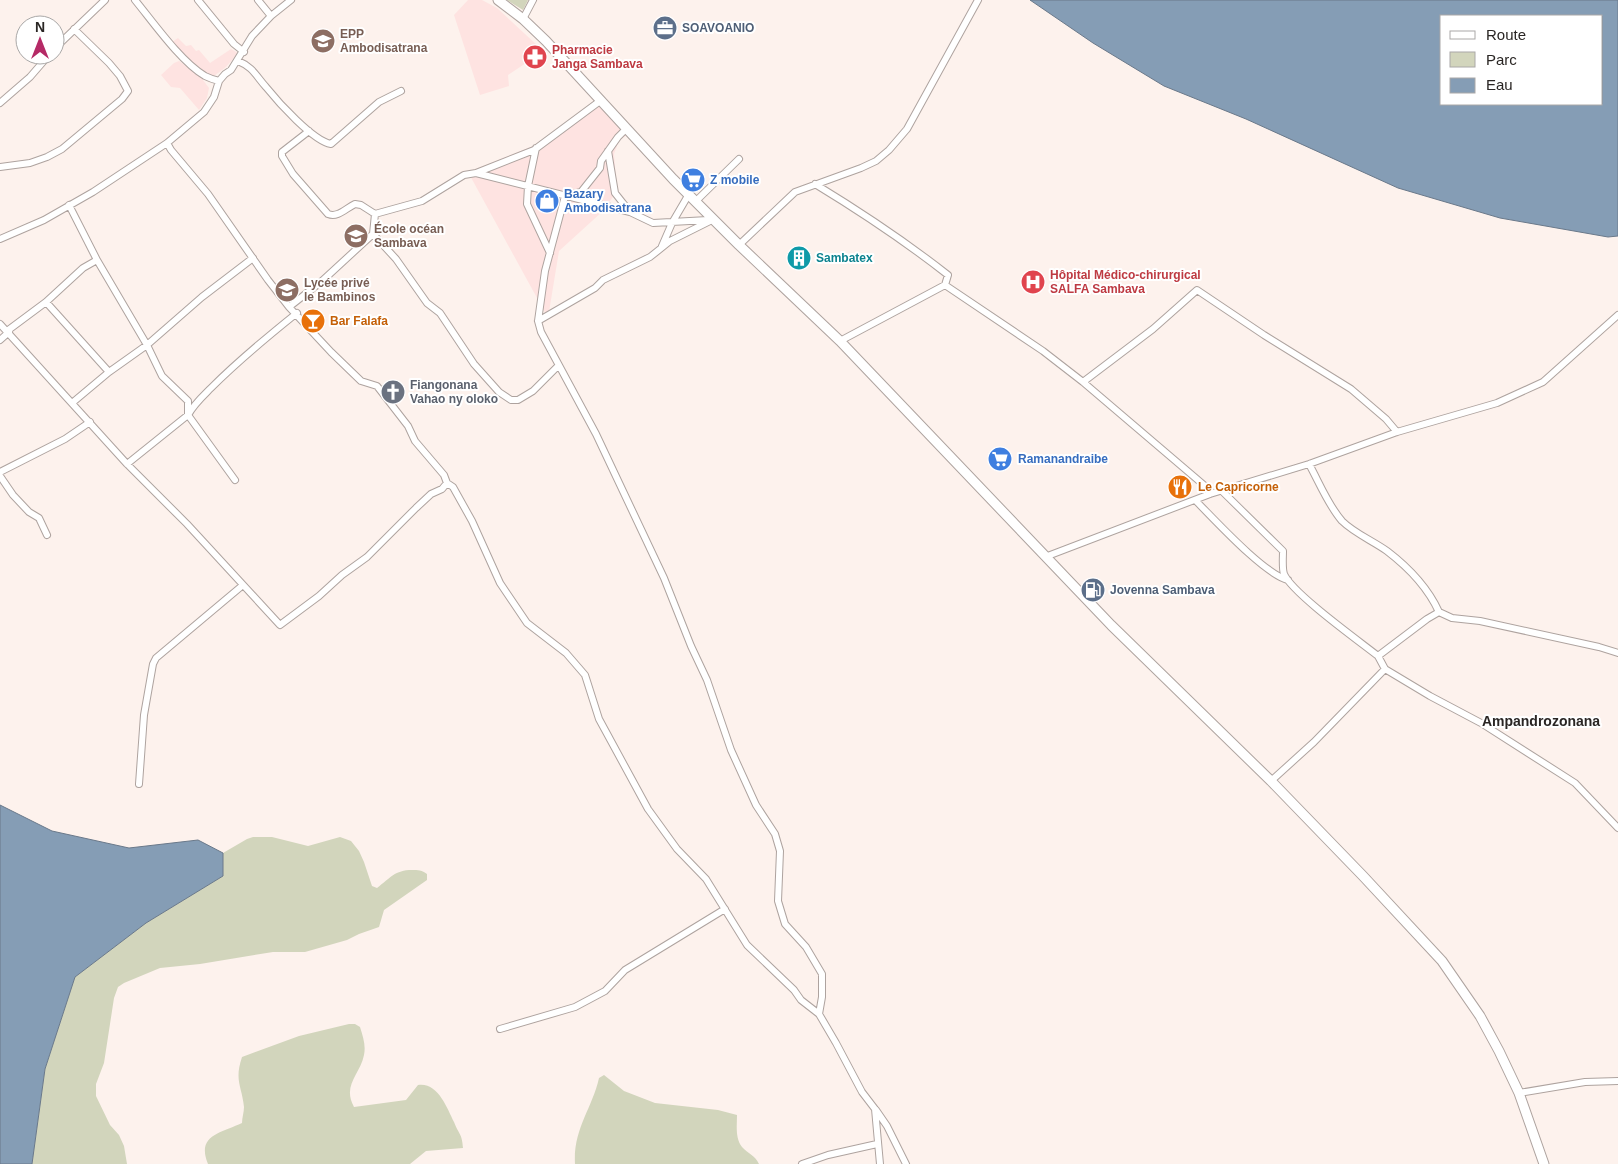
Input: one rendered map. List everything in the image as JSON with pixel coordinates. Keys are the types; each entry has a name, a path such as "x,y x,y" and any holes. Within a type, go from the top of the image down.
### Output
{"main road":[{"path":"498,0 523,19 546,41 600,101 689,194 739,245 840,341 1045,557 1172,686 1271,781 1442,961 1480,1016 1519,1093 1544,1164"}],"street":[{"path":"65,38 105,0"},
{"path":"136,0 162,34 191,66 205,76 219,81"},
{"path":"198,0 234,44 244,52"},
{"path":"258,0 271,16"},
{"path":"0,239 44,220 93,192 167,143 204,112 214,98 219,81 238,61 252,36 271,16 291,0"},
{"path":"523,19 533,0"},
{"path":"739,245 795,192 861,168 876,161 889,150 907,129 978,0"},
{"path":"0,167 30,163 47,158 62,150 122,99 128,91 124,81 115,70 74,29"},
{"path":"238,61 248,65 276,99 324,143 330,144 379,102 401,91"},
{"path":"0,103 30,77 40,65"},
{"path":"309,131 282,152 282,156 293,174 328,214 332,216 338,215 355,204 361,205 375,214 422,201 464,175 536,148 600,101"},
{"path":"566,196 581,192 600,168 601,161 618,137 627,128"},
{"path":"167,143 222,213 289,307 297,313 331,352 361,380 377,386 408,426 415,441 444,475 447,483 453,487 472,521 500,583 527,623 566,653 585,675 599,719 648,809 678,849 706,879 747,945 794,990 801,1000 819,1014 862,1092 886,1126 906,1164"},
{"path":"536,148 528,186 527,204 550,254"},
{"path":"608,151 615,193 630,212"},
{"path":"696,201 739,159"},
{"path":"476,172 630,212 653,223 714,219"},
{"path":"815,184 922,254 948,275 945,285 840,341"},
{"path":"661,247 672,222 689,194"},
{"path":"566,196 545,272 538,321 541,332 596,434 664,578 691,646 707,680 731,750 756,805 775,834 780,852 778,901 785,924 806,947 822,974 822,997 819,1014"},
{"path":"69,205 97,260 147,345 162,376 188,401 188,415 235,480"},
{"path":"289,307 322,281 373,234 375,214"},
{"path":"538,321 595,288 603,280 650,257 670,241 714,219"},
{"path":"373,234 396,259 427,303 440,313 474,364 499,392 511,400 518,400 533,391 558,366"},
{"path":"72,403 109,372 147,345 202,297 253,258"},
{"path":"0,340 83,268 97,260"},
{"path":"945,285 1043,352 1083,382 1205,486 1210,494"},
{"path":"1083,382 1153,329 1197,290 1264,335 1351,389 1386,420 1396,432"},
{"path":"46,302 109,372"},
{"path":"127,464 188,415 194,404 229,369 297,313"},
{"path":"1045,557 1196,501 1210,494 1309,464 1396,432 1497,403 1543,382 1618,315"},
{"path":"0,324 127,464 187,524 280,625 319,596 367,556 431,494 442,489 447,483"},
{"path":"0,472 65,439 90,422"},
{"path":"1309,464 1343,522 1387,552 1406,568 1422,584 1439,612 1452,618 1480,621 1599,647 1618,653"},
{"path":"0,476 13,495 29,512 39,518 47,535"},
{"path":"1222,491 1283,551 1284,573 1288,580 1307,599 1378,656 1385,668 1430,696 1481,724 1575,783 1618,828"},
{"path":"1196,501 1247,550 1280,578 1288,580"},
{"path":"138,784 144,715 153,664 156,658 243,585"},
{"path":"1378,656 1439,612"},
{"path":"1271,781 1314,742 1385,668"},
{"path":"500,1030 575,1007 605,991 625,970 725,910"},
{"path":"1519,1093 1585,1082 1618,1082"},
{"path":"875,1109 880,1164"},
{"path":"802,1164 828,1155 877,1144"}],"shaded area":[{"path":"468,0 482,0 497,8 539,47 525,58 526,63 508,75 509,86 480,95 454,15"},
{"path":"178,38 186,46 191,45 196,51 199,50 210,63 231,49 238,53 226,67 214,76 203,73 193,65 172,42"},
{"path":"179,61 200,76 209,88 207,98 199,110 180,88 171,87 161,75"},
{"name":"Bazary Ambodisatrana","path":"595,100 628,134 619,141 614,154 617,191 603,211 559,251 548,318 468,172 538,144"}],"green space":[{"path":"507,0 528,0 523,10"},
{"path":"253,837 272,837 308,846 340,837 351,841 359,851 372,886 377,888 393,875 406,870 420,870 427,874 427,880 384,910 379,927 347,940 305,952 273,952 200,964 160,968 118,987 114,998 104,1063 96,1084 96,1096 110,1125 119,1135 124,1146 127,1164 32,1164 45,1069 75,977 146,923 223,876 223,853"},
{"path":"355,1024 360,1027 365,1048 362,1062 351,1086 351,1099 354,1107 406,1100 418,1085 425,1085 436,1092 445,1103 461,1137 463,1148 426,1151 410,1164 208,1164 205,1147 208,1141 213,1136 242,1123 244,1107 239,1072 242,1057 299,1036"},
{"path":"604,1075 624,1091 655,1103 718,1110 737,1115 738,1140 742,1147 759,1164 575,1164 575,1152 580,1130 599,1078"}],"water":[{"path":"1030,0 1618,0 1618,236 1608,237 1500,218 1398,188 1246,119 1164,86 1093,43"},
{"path":"0,805 52,831 129,848 198,840 223,853 223,876 146,923 75,977 45,1069 32,1164 0,1164"}],"place":[{"name":"SOAVOANIO","path":"665,28"},
{"name":"EPP Ambodisatrana","path":"323,41"},
{"name":"Pharmacie Janga Sambava","path":"535,57"},
{"name":"Z mobile","path":"693,180"},
{"name":"Bazary Ambodisatrana","path":"547,201"},
{"name":"École océan Sambava","path":"356,236"},
{"name":"Sambatex","path":"799,258"},
{"name":"Hôpital Médico-chirurgical SALFA Sambava","path":"1033,282"},
{"name":"Lycée privé le Bambinos","path":"287,290"},
{"name":"Bar Falafa","path":"313,321"},
{"name":"Fiangonana Vahao ny oloko","path":"393,392"},
{"name":"Ramanandraibe","path":"1000,459"},
{"name":"Le Capricorne","path":"1180,487"},
{"name":"Jovenna Sambava","path":"1093,590"}],"district":[{"name":"Ampandrozonana","path":"1541,721"}]}
